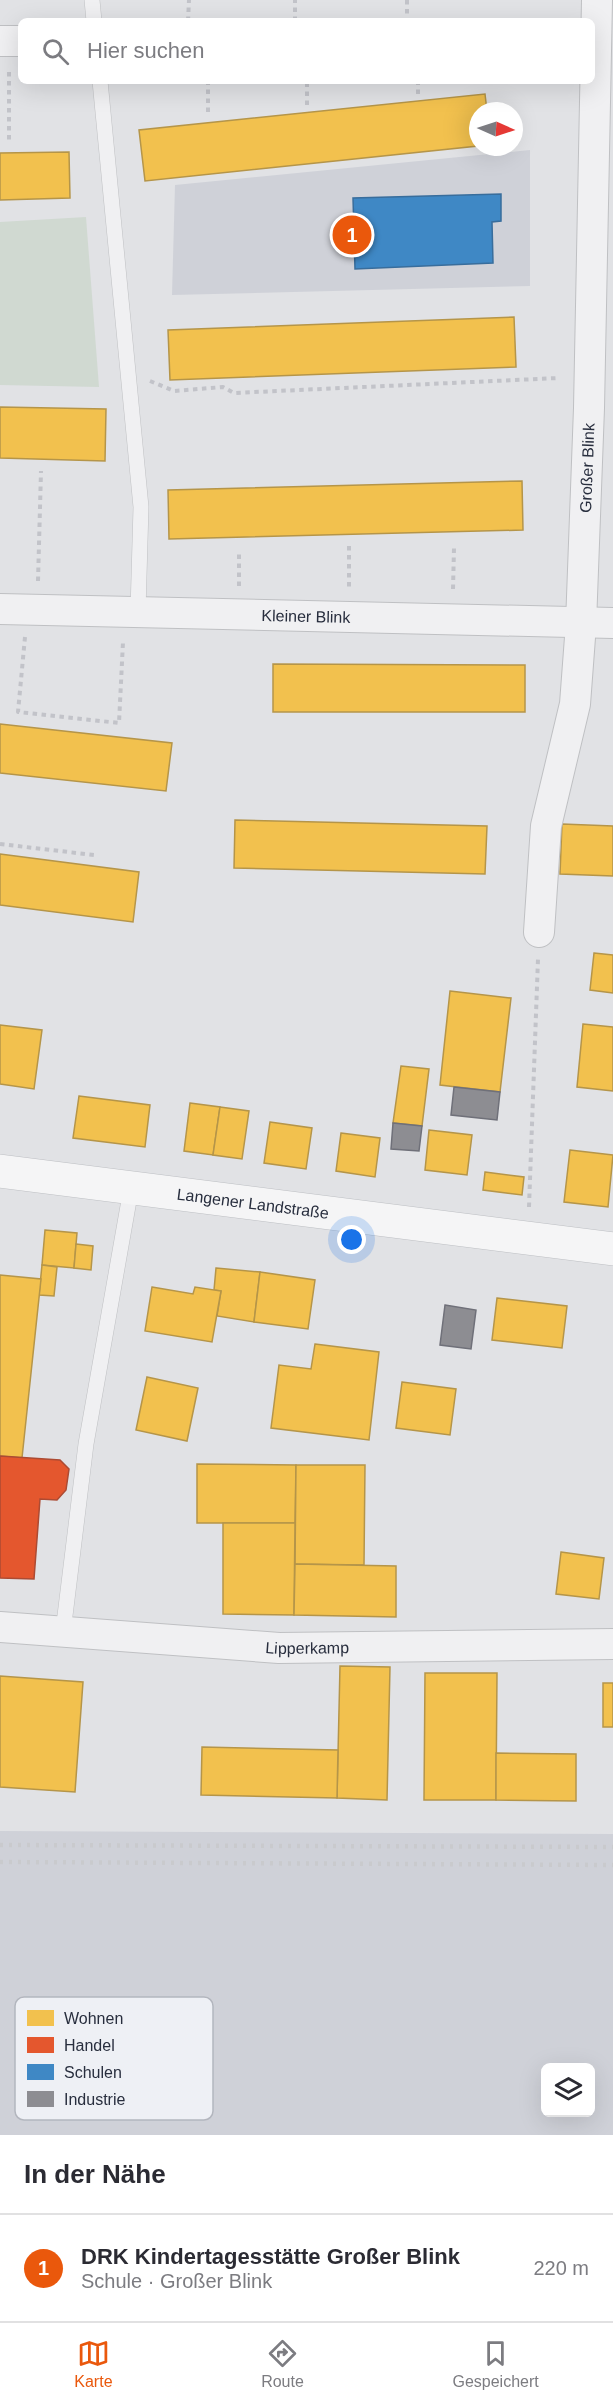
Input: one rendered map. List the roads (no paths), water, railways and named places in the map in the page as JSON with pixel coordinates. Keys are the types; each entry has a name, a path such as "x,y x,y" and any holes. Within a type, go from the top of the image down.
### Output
{"main road":[{"name":"Langener Landstraße","path":"0,1171 613,1249"}],"street":[{"name":"Großer Blink","path":"539,932 546,826 576,704 581,624 600,32 597,0"},
{"name":"Kleiner Blink","path":"22,610 613,623"},
{"name":"Lipperkamp","path":"0,1627 279,1648 613,1644"}],"lane":[{"path":"92,0 94,18"},
{"path":"100,84 141,507 131,611"},
{"path":"63,1632 86,1444 131,1189"}],"railway":[{"path":"0,1845 613,1847"},
{"path":"0,1862 613,1865"}],"place":[{"name":"DRK Kindertagesstätte Großer Blink","path":"352,235"}]}
